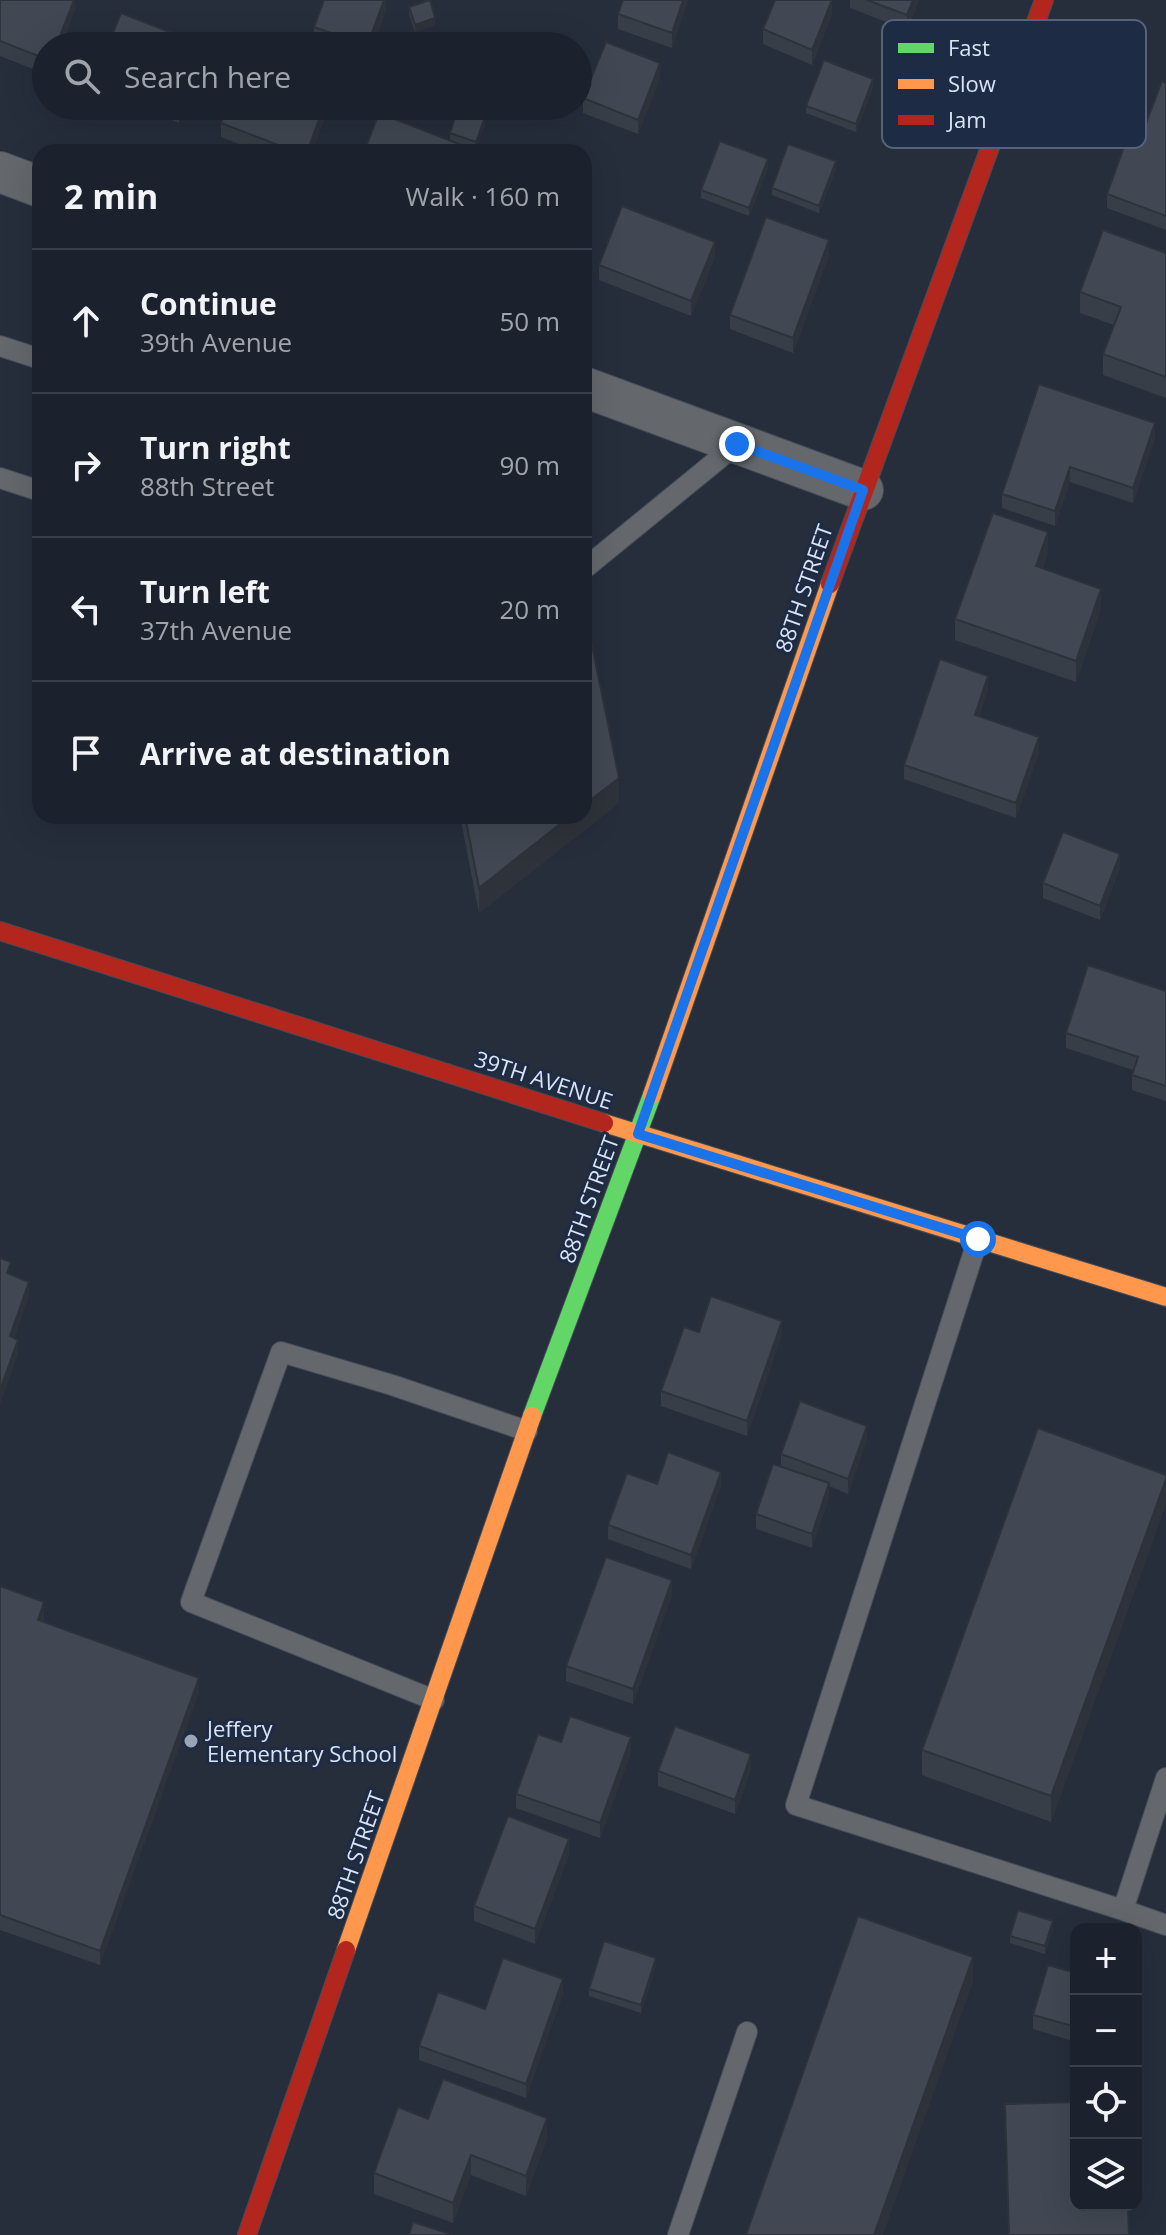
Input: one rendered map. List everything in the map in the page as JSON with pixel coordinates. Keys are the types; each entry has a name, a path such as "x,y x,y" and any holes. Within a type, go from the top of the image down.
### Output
{"street":[{"name":"88TH STREET","path":"1037,20 1044,0"},
{"name":"88TH STREET","path":"247,2235 527,1431 638,1134 863,490 989,148"},
{"path":"0,172 32,184"},
{"path":"592,390 863,490"},
{"name":"39TH AVENUE","path":"0,931 638,1134 1166,1297"}],"lane":[{"path":"0,346 32,356"},
{"path":"592,559 737,444"},
{"path":"0,478 32,488"},
{"path":"978,1239 796,1805 1166,1925"},
{"path":"434,1700 191,1602 281,1352 392,1385 527,1431"},
{"path":"1123,1910 1166,1778"},
{"path":"678,2235 747,2032"}],"building":[{"path":"0,0 74,0 61,32 32,32 32,54 0,41"},
{"path":"324,0 384,0 372,32 328,32 314,27"},
{"path":"430,0 435,18 415,25 409,7"},
{"path":"623,0 683,0 672,33 618,14"},
{"path":"775,0 832,0 812,50 763,29"},
{"path":"867,0 913,0 907,15"},
{"path":"121,13 170,32 114,32"},
{"path":"606,42 660,63 638,120 592,102 592,76"},
{"path":"824,60 873,79 856,124 806,106"},
{"path":"1162,81 1166,83 1166,216 1107,194 1124,148 1146,148 1146,123"},
{"path":"222,120 319,120 310,144 275,144 221,123"},
{"path":"376,120 397,120 459,144 367,144"},
{"path":"454,120 484,120 476,142 450,133"},
{"path":"720,141 768,159 749,208 701,190"},
{"path":"788,144 836,161 819,206 772,188"},
{"path":"622,206 715,242 691,301 599,265"},
{"path":"766,217 829,240 793,338 730,315"},
{"path":"1103,230 1166,253 1166,377 1103,354 1121,307 1080,292"},
{"path":"1039,384 1155,423 1133,488 1070,467 1055,511 1002,494"},
{"path":"993,513 1048,532 1036,566 1101,589 1076,661 955,619"},
{"path":"592,645 619,778 592,799"},
{"path":"940,659 988,676 975,715 1039,737 1016,803 904,765"},
{"path":"467,824 560,824 479,888"},
{"path":"1063,832 1120,854 1100,906 1043,883"},
{"path":"1088,965 1166,991 1166,1086 1132,1075 1138,1057 1066,1033"},
{"path":"0,1258 11,1262 7,1273 29,1282 10,1336 18,1340 0,1390"},
{"path":"711,1296 782,1321 747,1421 661,1391 684,1327 699,1332"},
{"path":"800,1401 867,1426 848,1479 781,1454"},
{"path":"1038,1428 1166,1475 1051,1796 922,1750"},
{"path":"668,1452 721,1472 691,1555 608,1525 627,1473 657,1484"},
{"path":"773,1464 829,1483 812,1534 756,1514"},
{"path":"606,1557 672,1580 633,1689 566,1666"},
{"path":"0,1586 44,1602 38,1620 199,1678 100,1951 0,1915"},
{"path":"570,1716 631,1737 600,1823 516,1794 538,1734 561,1742"},
{"path":"675,1726 751,1754 735,1800 658,1771"},
{"path":"508,1816 569,1839 535,1929 474,1906"},
{"path":"1018,1910 1053,1921 1045,1946 1010,1936"},
{"path":"858,1916 973,1957 874,2235 746,2235"},
{"path":"604,1941 656,1958 641,2005 589,1989"},
{"path":"503,1958 563,1979 526,2084 419,2046 438,1992 485,2009"},
{"path":"1048,1965 1070,1971 1070,2025 1033,2015"},
{"path":"443,2079 547,2118 526,2176 471,2155 453,2203 374,2173 398,2107 428,2119"},
{"path":"1070,2102 1070,2211 1128,2211 1129,2235 1009,2235 1005,2104"},
{"path":"413,2222 453,2235 409,2235"}],"traffic: fast":[{"path":"532,1416 652,1095"}],"traffic: slow":[{"path":"652,1095 830,584"},
{"path":"604,1123 1166,1297"},
{"path":"346,1950 532,1416"}],"traffic: jam":[{"path":"1037,20 1044,0"},
{"path":"830,584 990,148"},
{"path":"0,931 604,1123"},
{"path":"247,2235 346,1950"}],"place":[{"name":"Jeffery Elementary School","path":"191,1741"}],"route":[{"path":"737,444 863,490 638,1134 978,1239"}]}
